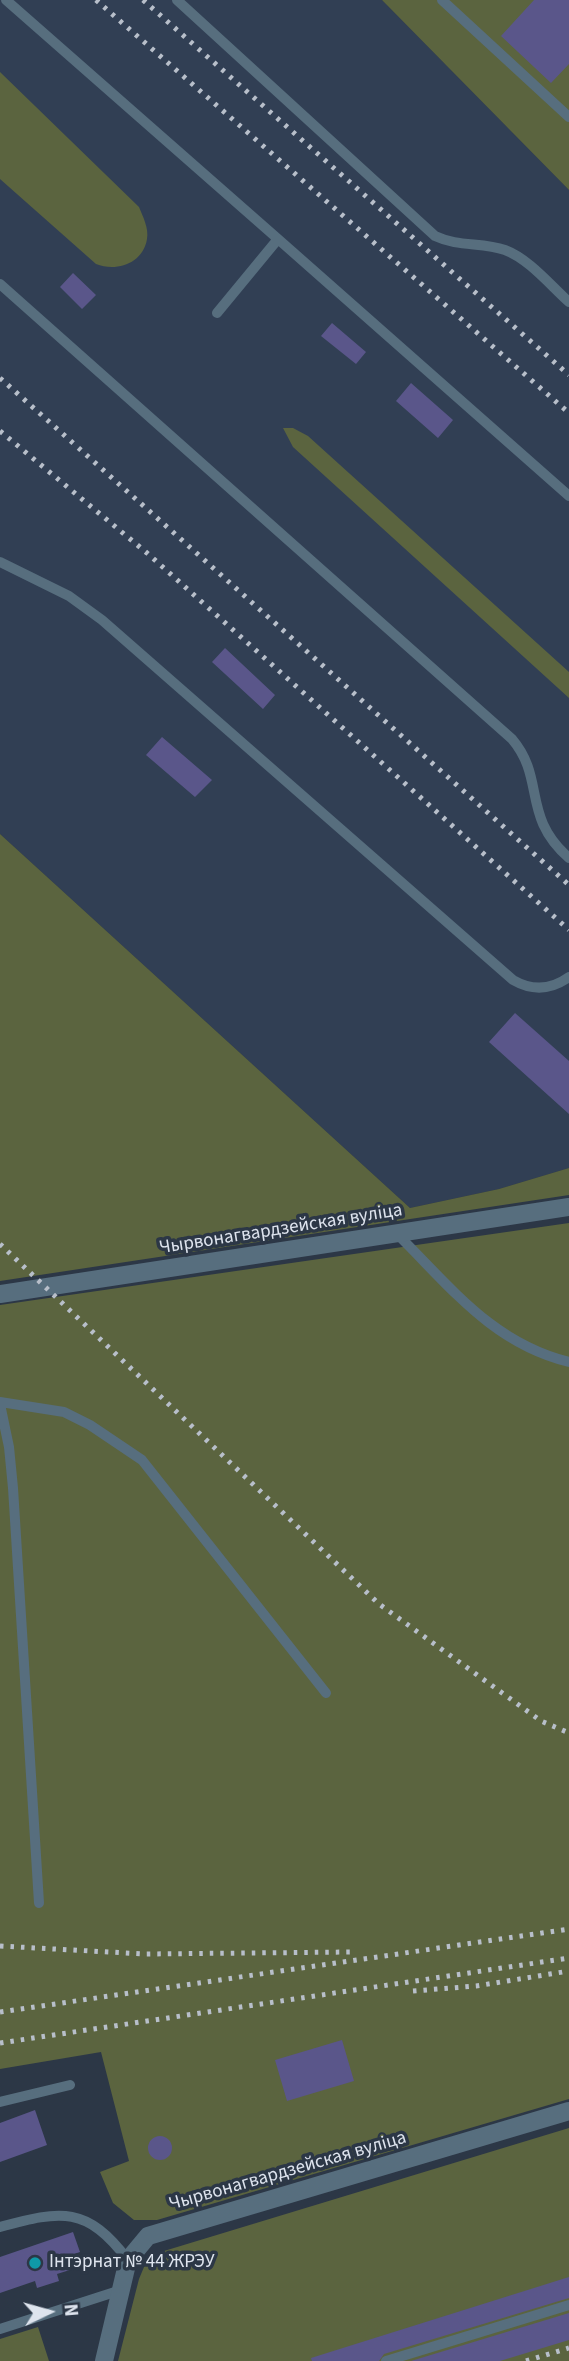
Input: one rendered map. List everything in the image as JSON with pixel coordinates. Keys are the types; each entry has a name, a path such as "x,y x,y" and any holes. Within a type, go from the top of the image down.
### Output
{"street":[{"name":"Чырвонагвардзейская вуліца","path":"0,1294 569,1207"},
{"name":"Чырвонагвардзейская вуліца","path":"104,2361 128,2260 148,2236 569,2111"}],"lane":[{"path":"6,0 569,496"},
{"path":"177,0 435,236 463,245 507,251 520,258 569,302"},
{"path":"442,0 569,117"},
{"path":"217,313 278,239"},
{"path":"0,284 512,739 528,766 542,827 549,839 569,858"},
{"path":"0,562 69,596 102,620 513,980 534,988 545,987 569,977"},
{"path":"396,1233 502,1334 524,1348 569,1362"},
{"path":"39,1903 13,1488 9,1447 0,1403 64,1412 90,1425 142,1460 326,1693"},
{"path":"0,2102 70,2085"},
{"path":"0,2227 41,2215 75,2215 89,2220 110,2237 128,2260"},
{"path":"0,2329 121,2290"},
{"path":"386,2361 569,2305"}],"shaded area":[{"path":"0,0 382,0 569,190 569,1168 499,1189 410,1208 0,834"}],"green space":[{"path":"382,0 569,0 569,190"},
{"path":"0,72 139,207 147,239 140,255 134,260 112,267 96,264 0,179"},
{"path":"283,428 293,428 308,436 569,672 569,698 293,447"},
{"path":"0,834 410,1208 499,1189 569,1168 569,1195 0,1281"},
{"path":"569,1223 569,2099 157,2220 134,2220 113,2203 100,2172 129,2161 101,2052 0,2069 0,1305"},
{"path":"569,2128 569,2361 118,2361 144,2267 164,2251"},
{"path":"38,2327 49,2361 0,2361 0,2339"}],"building":[{"path":"534,0 569,0 569,64 551,83 501,36"},
{"path":"73,273 96,295 82,309 60,287"},
{"path":"332,323 366,352 356,364 321,336"},
{"path":"411,383 453,420 438,438 396,401"},
{"path":"225,648 275,695 263,709 212,662"},
{"path":"162,737 212,780 195,797 146,755"},
{"path":"515,1013 569,1061 569,1114 489,1042"},
{"path":"342,2040 354,2081 287,2101 275,2060"},
{"path":"35,2110 47,2145 0,2162 0,2123"},
{"path":"160,2136 171,2143 172,2148 165,2159 160,2160 149,2153 148,2148 155,2137"},
{"name":"Інтэрнат № 44 ЖРЭУ","path":"73,2232 80,2252 68,2256 73,2269 57,2274 59,2281 37,2288 35,2281 0,2293 0,2257"},
{"path":"569,2277 569,2298 384,2354 379,2361 312,2361 311,2358"},
{"path":"569,2313 569,2340 500,2361 411,2361"}],"railway":[{"path":"96,0 569,413"},
{"path":"143,0 569,375"},
{"path":"0,378 569,885"},
{"path":"0,431 147,553 569,930"},
{"path":"0,1244 379,1604 541,1721 569,1733"},
{"path":"0,2012 569,1929"},
{"path":"0,1946 145,1954 352,1952"},
{"path":"0,2043 569,1958"},
{"path":"413,1991 476,1986 569,1971"},
{"path":"526,2361 569,2348"}],"place":[{"name":"Інтэрнат № 44 ЖРЭУ","path":"35,2263"}]}
